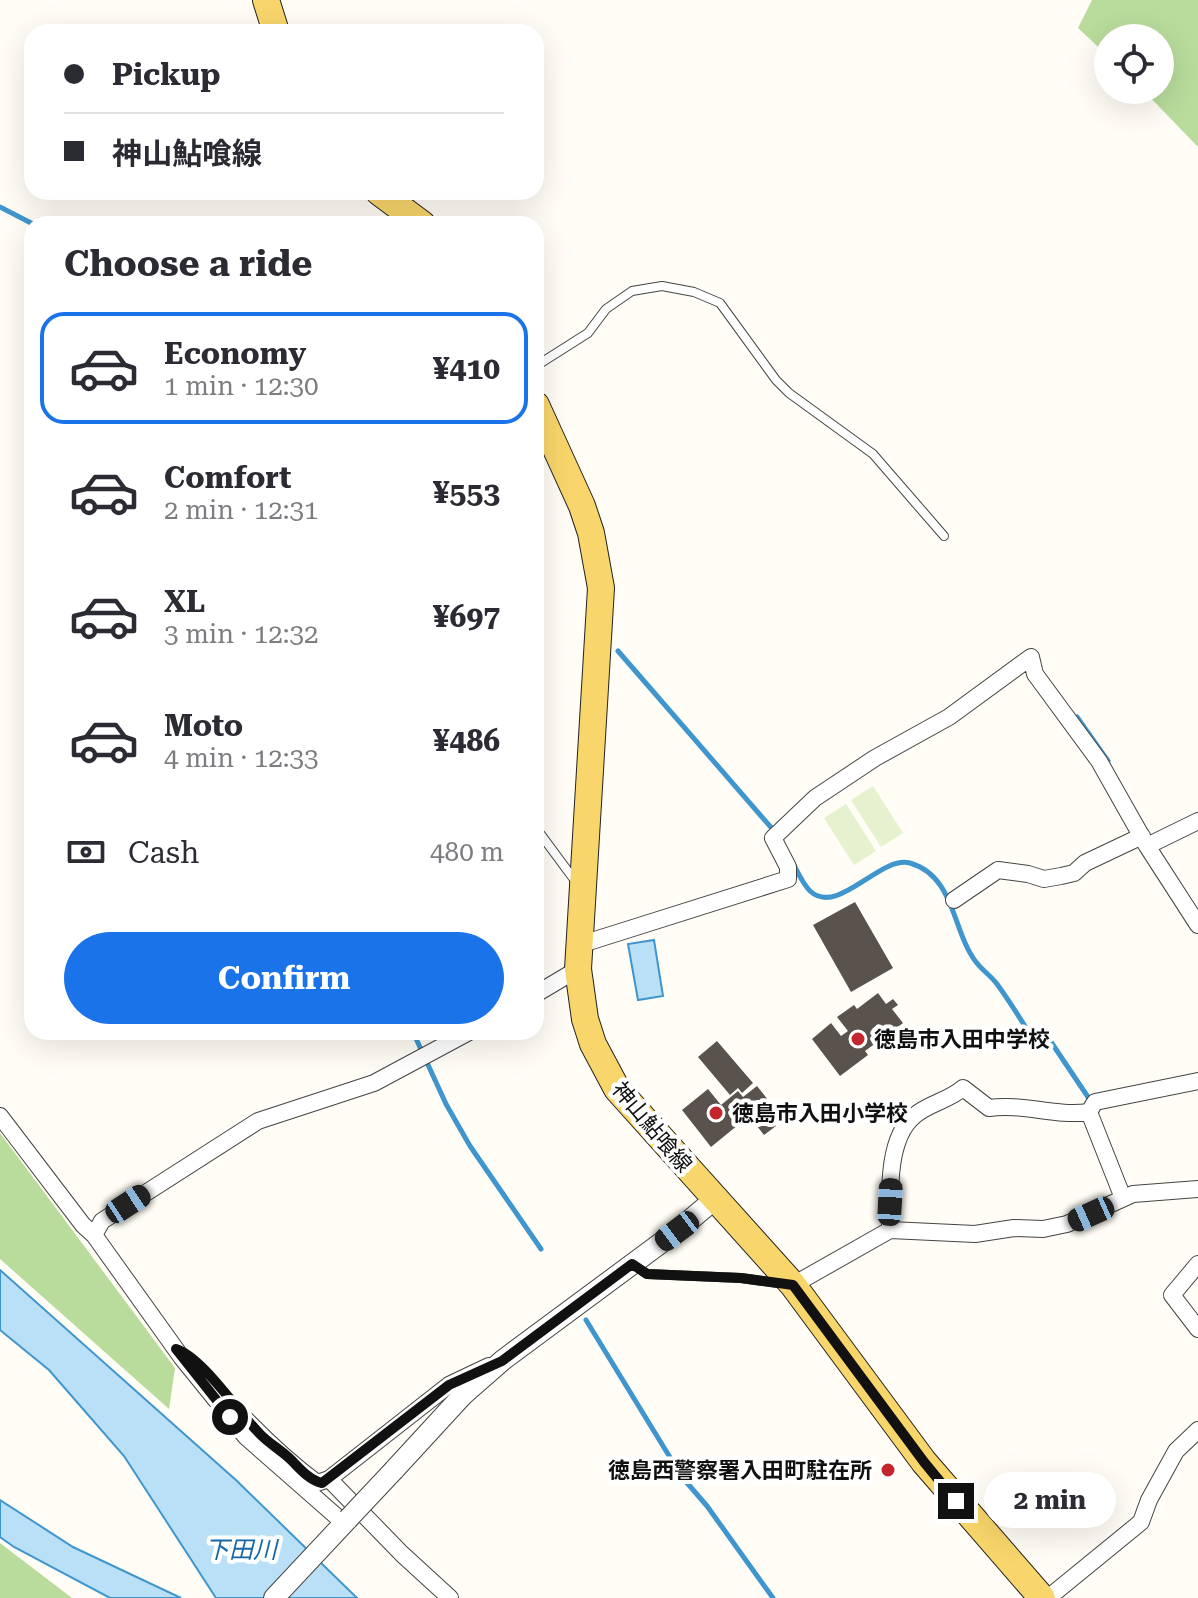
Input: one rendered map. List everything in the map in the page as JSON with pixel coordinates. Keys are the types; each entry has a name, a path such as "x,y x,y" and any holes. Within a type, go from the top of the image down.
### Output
{"main road":[{"path":"266,0 274,24"},
{"path":"390,200 411,216"},
{"name":"神山鮎喰線","path":"544,423 582,506 591,533 601,588 578,957 579,994 589,1031 604,1067 617,1089 793,1285 924,1462 1045,1598"}],"street":[{"path":"544,987 578,957 788,879 788,867 773,838 815,798 875,758 949,717 1031,657 1035,674 1099,761 1198,925"},
{"path":"954,900 998,870 1044,879 1074,873 1085,863 1149,842 1198,821"},
{"path":"94,1235 102,1221 258,1121 374,1083 454,1040"},
{"path":"890,1230 893,1160 902,1130 913,1116 932,1104 953,1097 963,1088 989,1108 1009,1105 1072,1115 1092,1107 1198,1081"},
{"path":"1092,1107 1123,1198"},
{"path":"0,1116 246,1437 345,1522"},
{"path":"793,1285 890,1230 975,1234 1014,1228 1043,1229 1067,1224 1133,1194 1198,1189"},
{"path":"274,1598 463,1395 502,1361 716,1198"},
{"path":"1198,1264 1172,1295 1198,1329"},
{"path":"176,1349 187,1352 202,1366 232,1405 262,1436 317,1483 329,1479 449,1385 502,1361"},
{"path":"1045,1598 1141,1522 1149,1500 1176,1451 1198,1430"},
{"path":"329,1479 450,1598"}],"lane":[{"path":"544,361 588,333 606,309 632,291 662,286 694,292 720,303 776,380 789,393 873,454 944,536"},
{"path":"544,839 582,889"},
{"path":"632,1264 647,1274 741,1278 793,1285"}],"green space":[{"path":"1092,0 1198,0 1198,147 1157,104 1174,104 1174,24 1094,24 1094,43 1078,28"},
{"path":"873,786 903,833 881,847 851,800"},
{"path":"846,804 876,851 854,865 824,818"},
{"path":"0,1133 175,1368 169,1409 0,1259"},
{"path":"0,1543 72,1598 0,1598"}],"water":[{"path":"654,940 663,996 638,1000 628,944"},
{"name":"下田川","path":"0,1270 237,1481 357,1598 216,1598 124,1456 49,1370 0,1330"},
{"name":"下田川","path":"0,1500 73,1547 181,1598 110,1598 14,1547 0,1537"}],"building":[{"path":"855,902 893,968 851,992 813,925"},
{"path":"878,993 886,1004 893,999 898,1005 892,1009 903,1023 886,1036 877,1025 872,1029 880,1040 865,1051 868,1055 840,1076 812,1039 831,1023 841,1036 848,1031 837,1017 854,1005 857,1009"},
{"path":"717,1041 753,1083 742,1093 738,1088 730,1095 698,1057"},
{"path":"757,1086 780,1115 772,1121 776,1126 764,1135 749,1116 711,1147 682,1110 708,1089 721,1105 738,1091 743,1097"}],"waterway":[{"path":"0,207 24,219"},
{"path":"618,651 775,832"},
{"path":"1077,717 1108,761"},
{"path":"794,865 807,888 821,897 846,891 898,863 910,863 925,870 944,892 976,962 997,984 1028,1031 1047,1036 1092,1103"},
{"path":"417,1040 446,1104 470,1146 541,1249"},
{"path":"586,1320 682,1477 707,1506 773,1598"}],"place":[{"name":"徳島市入田中学校","path":"858,1039"},
{"name":"徳島市入田小学校","path":"716,1113"},
{"name":"徳島西警察署入田町駐在所","path":"888,1470"}],"route":[{"path":"230,1417 176,1349 187,1352 202,1366 232,1405 262,1436 305,1474 322,1483 449,1385 502,1361 632,1264 647,1274 741,1278 793,1285 956,1501"}]}
